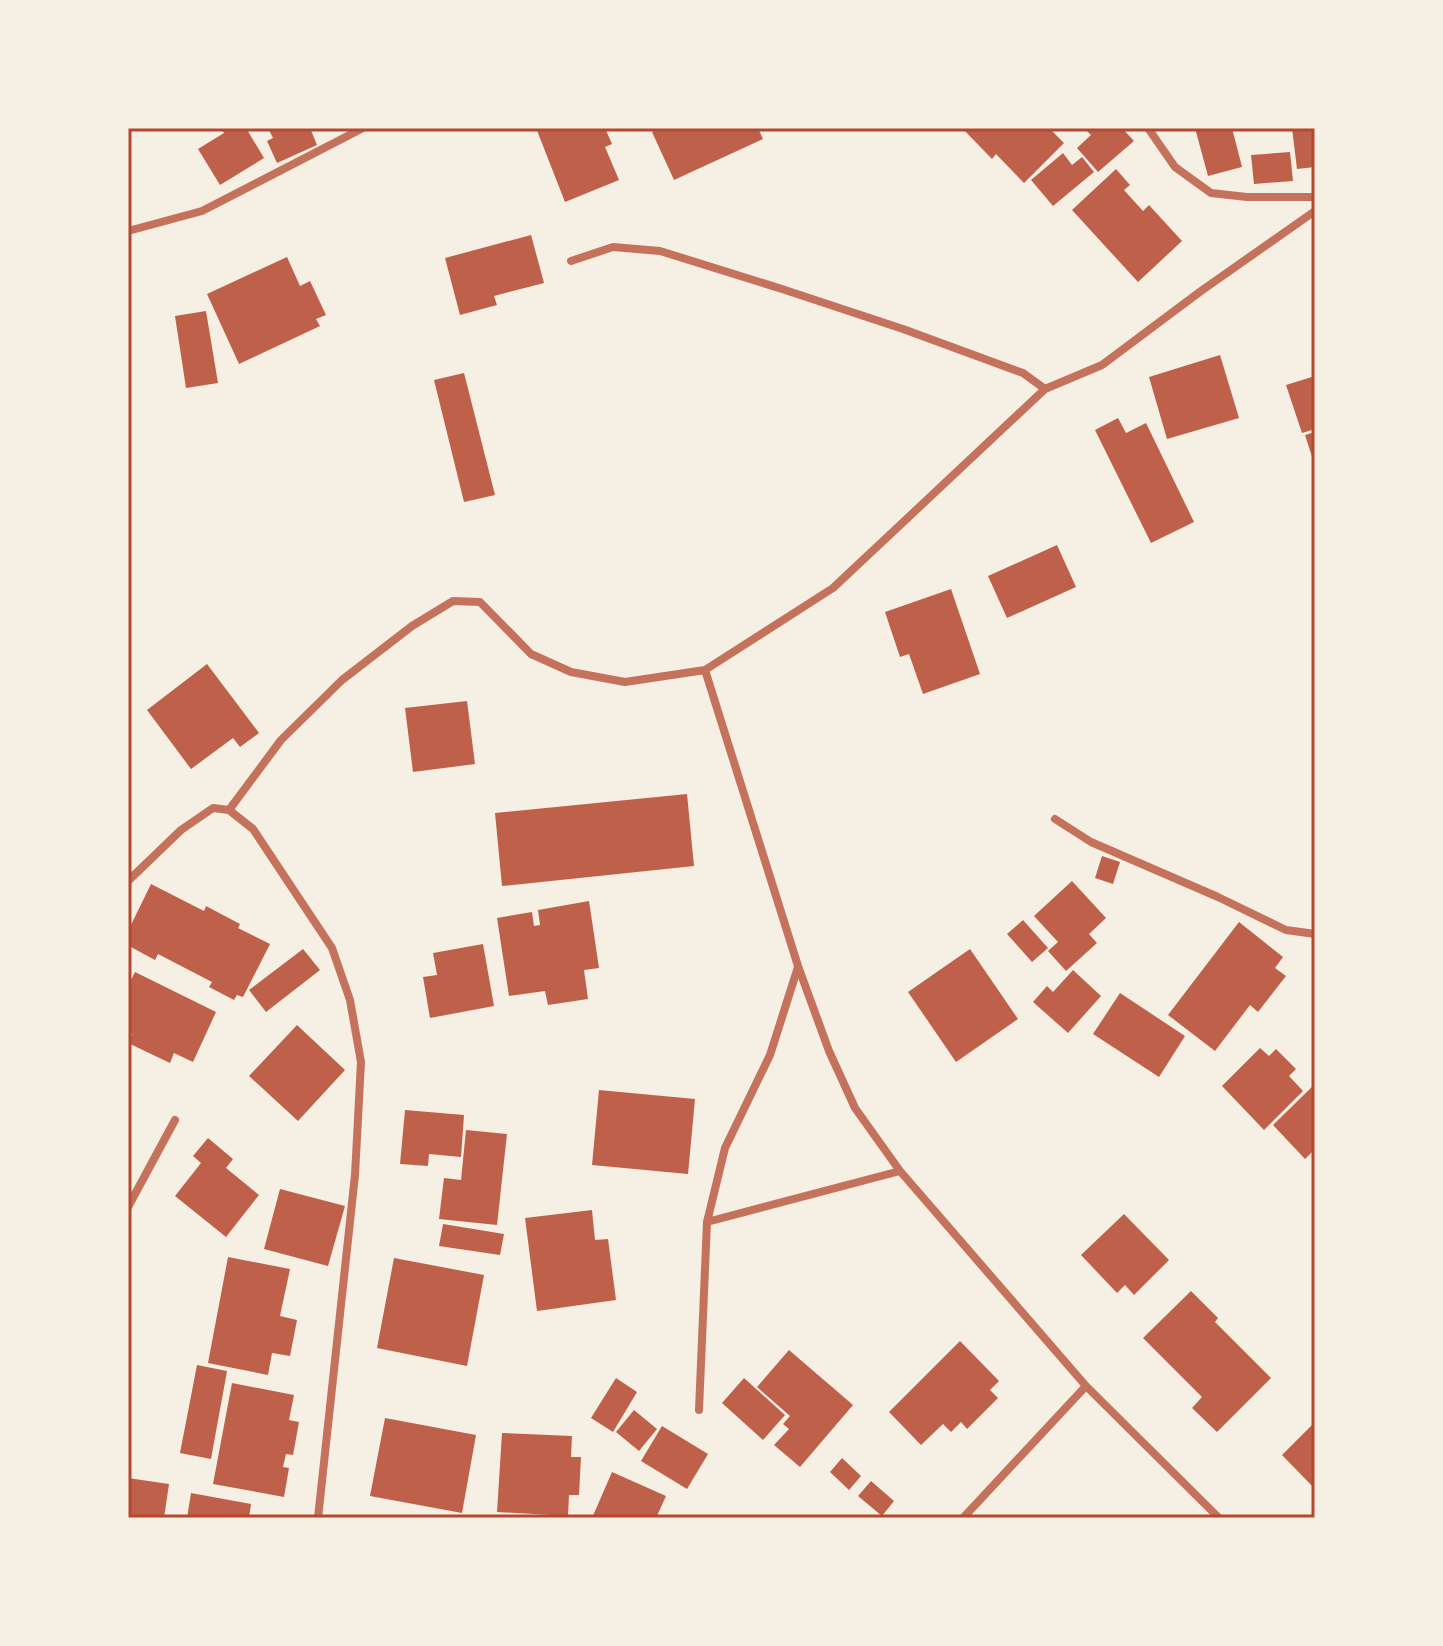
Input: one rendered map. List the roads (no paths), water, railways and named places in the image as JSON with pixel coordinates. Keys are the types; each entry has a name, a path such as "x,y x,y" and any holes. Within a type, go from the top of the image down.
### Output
{"street":[{"path":"128,231 202,211 363,128"},
{"path":"1148,128 1175,167 1211,193 1247,197 1315,197"},
{"path":"229,810 281,740 342,680 412,626 453,601 480,602 531,654 571,672 625,682 705,670 833,588 1045,389 1102,365 1315,211"},
{"path":"571,261 613,247 660,251 903,329 1023,373 1045,389"},
{"path":"705,670 798,966 829,1051 855,1108 900,1171 1086,1386 1219,1518"},
{"path":"128,881 181,830 213,808 229,810 253,829 332,948 350,1000 361,1062 355,1175 318,1518"},
{"path":"1055,819 1091,842 1286,930 1315,934"},
{"path":"699,1410 707,1222 725,1148 770,1055 798,966"},
{"path":"128,1207 175,1120"},
{"path":"707,1222 900,1171"},
{"path":"963,1518 1086,1386"}]}
